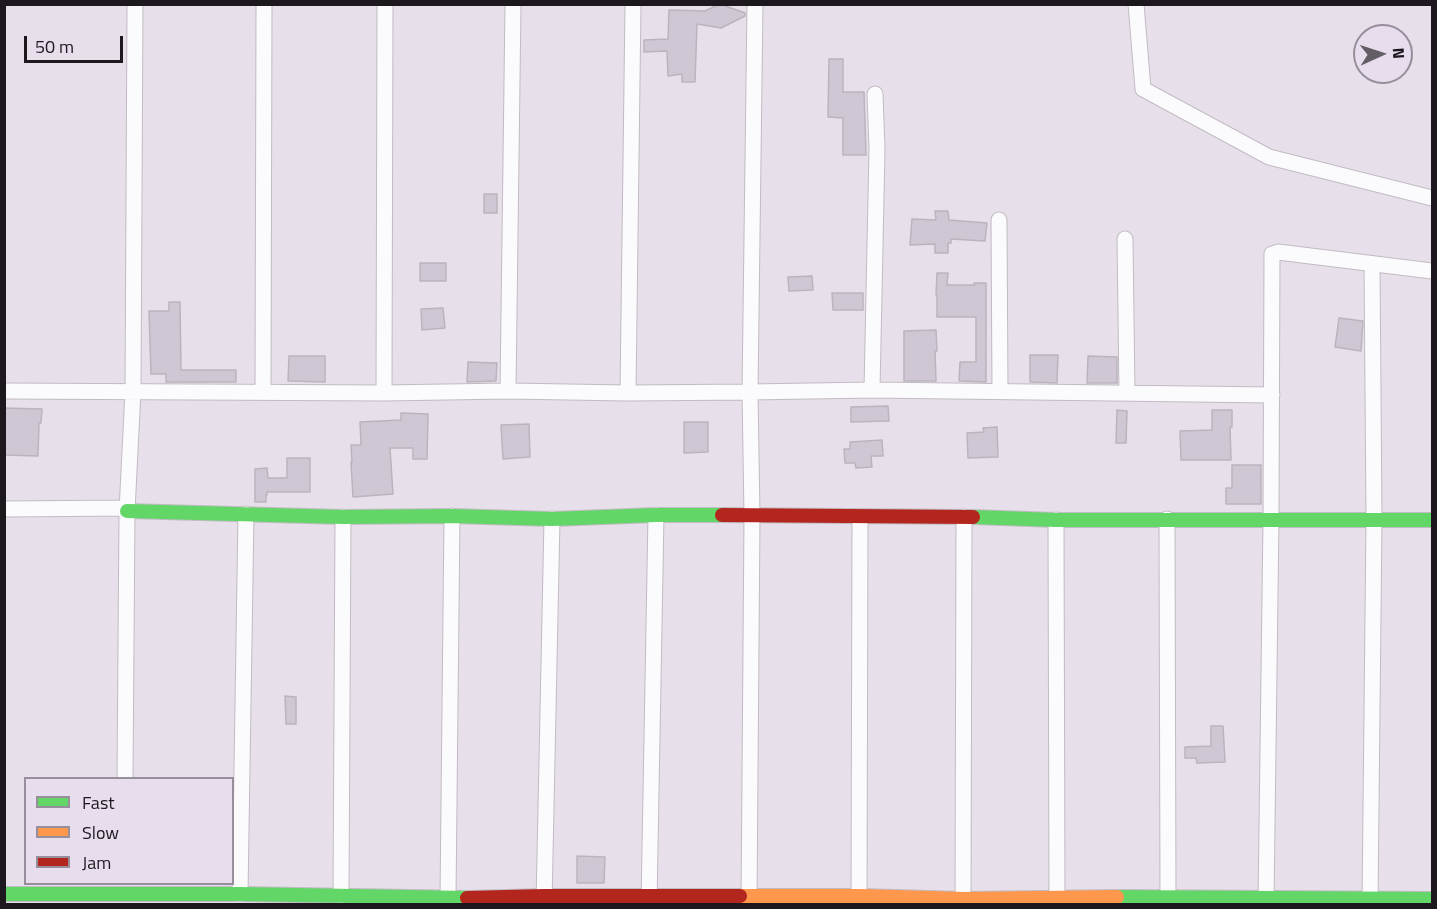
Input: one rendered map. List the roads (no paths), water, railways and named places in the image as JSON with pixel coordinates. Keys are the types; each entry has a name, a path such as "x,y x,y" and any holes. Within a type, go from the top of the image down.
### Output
{"street":[{"path":"125,777 128,510 133,391 135,4"},
{"path":"263,392 264,4"},
{"path":"384,393 385,4"},
{"path":"508,391 513,4"},
{"path":"628,393 633,4"},
{"path":"749,900 752,516 750,392 754,4"},
{"path":"1136,4 1143,89 1269,157 1432,198"},
{"path":"872,390 877,149 875,94"},
{"path":"999,220 1000,391"},
{"path":"1125,239 1127,393"},
{"path":"1266,901 1272,254 1278,252 1432,272"},
{"path":"1370,902 1374,519 1372,264"},
{"path":"4,391 628,393 872,390 1272,394"},
{"path":"4,509 128,510 343,517 452,516 552,519 656,515 964,517 1056,520 1432,520"},
{"path":"240,894 246,514"},
{"path":"650,900 656,515"},
{"path":"448,898 452,516"},
{"path":"341,896 343,517"},
{"path":"859,901 860,517"},
{"path":"964,517 964,902"},
{"path":"544,900 552,519"},
{"path":"1167,519 1168,901"},
{"path":"1056,520 1057,902"},
{"path":"4,894 240,894 544,900 964,902 1370,902 1432,899"}]}
